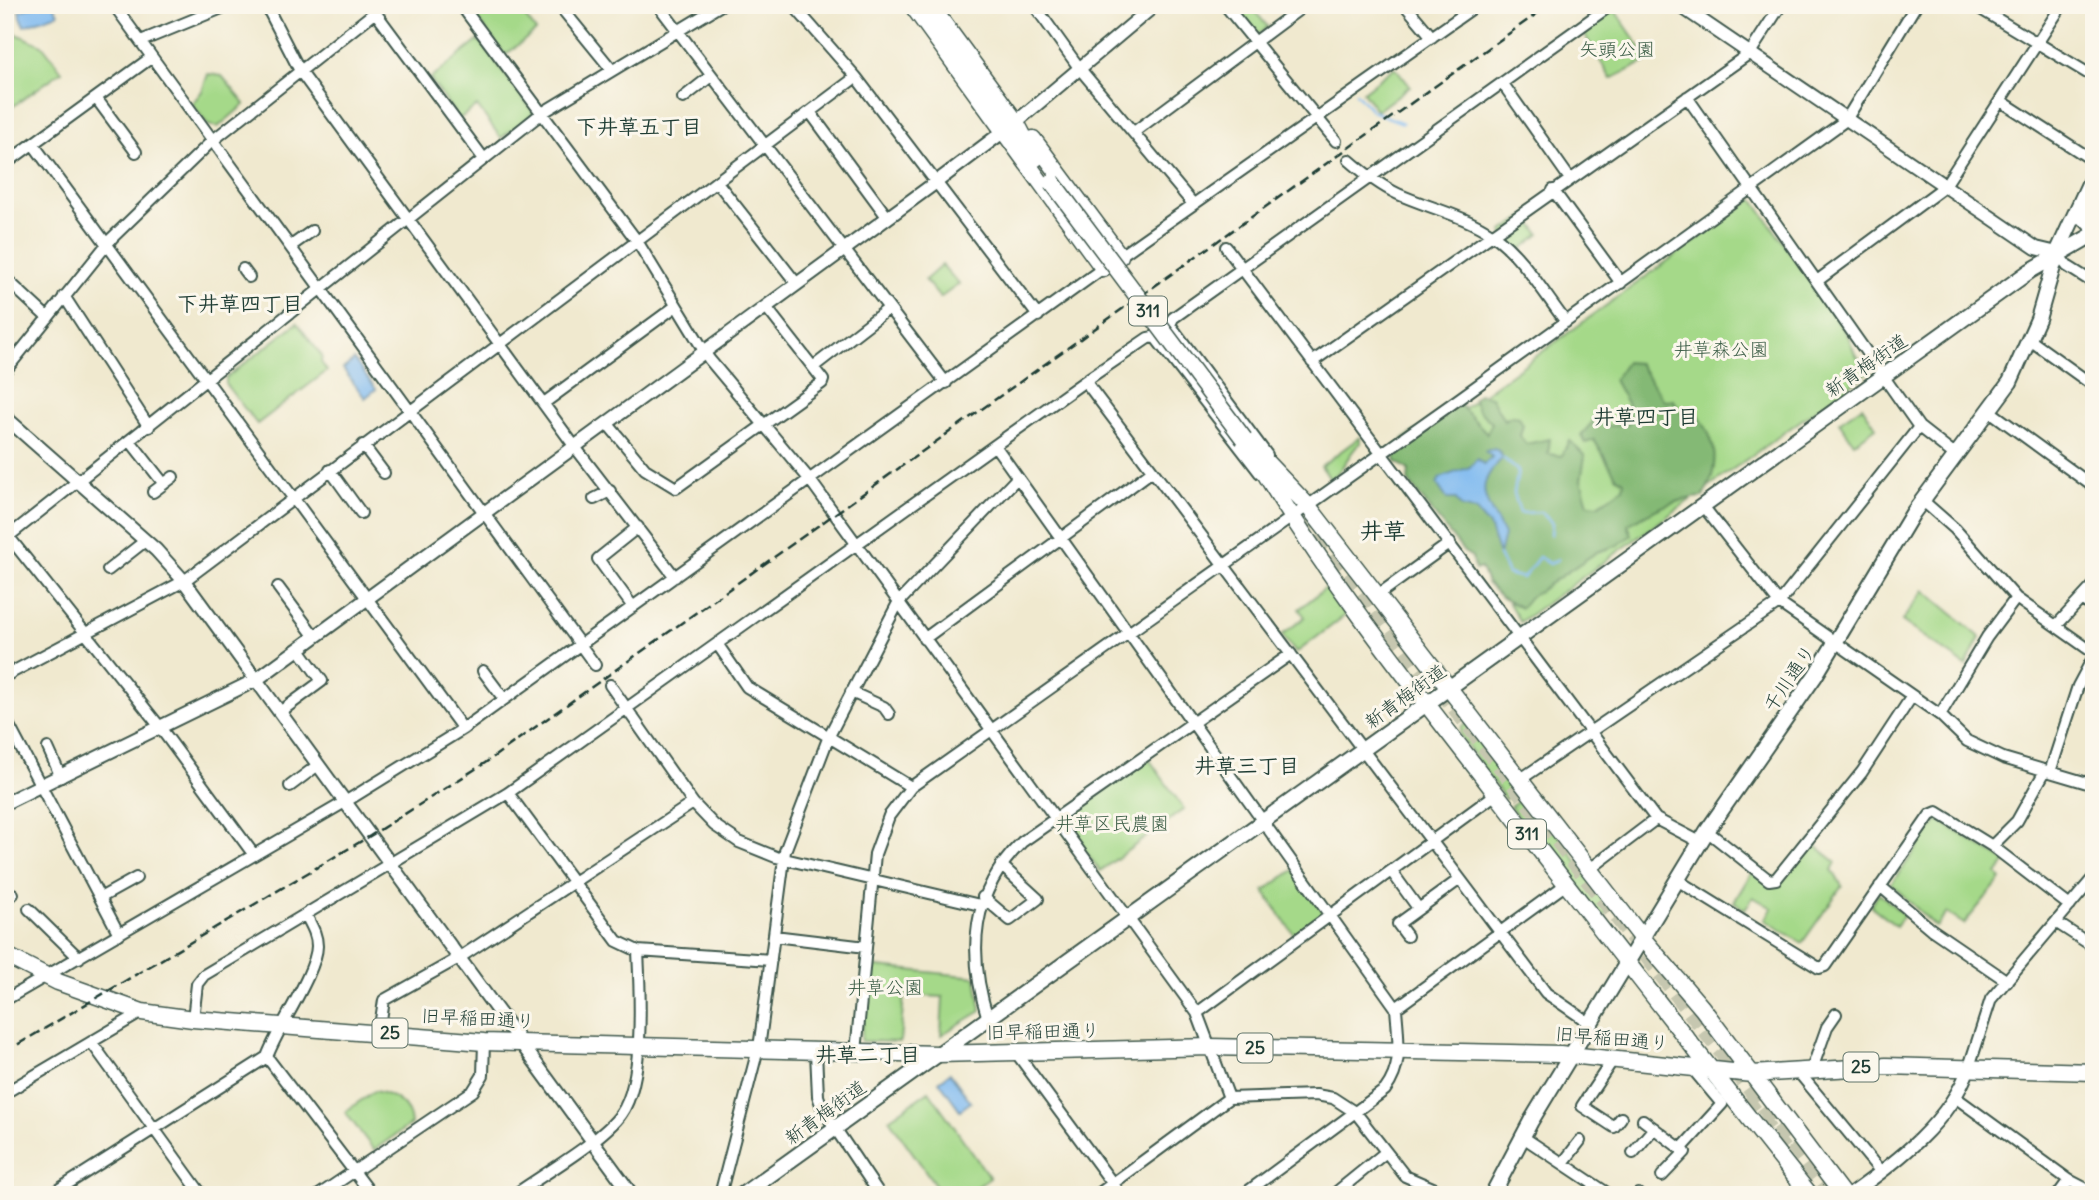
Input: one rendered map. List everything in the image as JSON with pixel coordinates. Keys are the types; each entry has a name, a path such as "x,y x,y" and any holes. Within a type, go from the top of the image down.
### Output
{"main road":[{"name":"311","path":"912,5 1011,127 1289,499 1291,518 1311,548 1426,703 1656,999 1698,1066 1760,1131 1810,1195"},
{"name":"311","path":"930,5 1011,127"},
{"path":"1011,127 1030,136 1120,256"},
{"path":"1011,127 1017,153 1103,268"},
{"name":"千川通り","path":"1492,1195 1522,1137 1703,837 1837,641 1922,500 1991,412 2010,382 2030,340 2057,253 2094,173"},
{"path":"2083,196 2084,218 2094,228"},
{"name":"新青梅街道","path":"742,1195 2057,253 2094,234"},
{"name":"311","path":"1289,499 1308,506 1613,901 1752,1074 1843,1195"},
{"path":"1311,548 1317,534 1330,534"},
{"path":"1454,739 1453,731 1458,722 1473,719"},
{"path":"1594,920 1609,919 1614,911 1613,901"},
{"name":"旧早稲田通り","path":"5,955 46,978 142,1012 193,1020 281,1024 484,1042 938,1054 1210,1047 1572,1054 1752,1074 1804,1069 1969,1067 2094,1072"},
{"path":"1656,999 1660,982 1668,977 1677,979"},
{"path":"1760,1131 1776,1129 1782,1120 1781,1113"},
{"path":"1779,1155 1776,1147 1781,1139 1790,1135 1800,1138"}],"street":[{"path":"114,5 595,666"},
{"path":"141,41 229,5"},
{"path":"266,5 300,71 575,447 675,577"},
{"path":"461,5 637,241 704,352 810,480 1197,1013 1229,1098"},
{"path":"559,5 612,70"},
{"path":"658,5 946,383"},
{"path":"254,855 7,535 131,442 542,113 721,5"},
{"path":"793,5 856,77 1038,316"},
{"path":"1034,5 1080,69 1193,204"},
{"path":"5,803 256,680 1011,127 1155,5"},
{"path":"1225,5 1336,141"},
{"path":"1134,132 1305,5"},
{"path":"1405,5 1432,37"},
{"path":"5,1000 345,802 463,729 1103,268 1476,5"},
{"path":"193,1020 197,984 204,975 508,793 1085,381 1148,338 1155,337 1171,326 1173,318 1611,5"},
{"path":"1679,5 2036,248 2057,253 2067,267 2094,283"},
{"path":"1312,362 1750,53 1781,5"},
{"path":"856,1052 872,880 881,834 893,808 911,787 989,728 1224,566 1846,120 1916,5"},
{"path":"1974,5 2094,78"},
{"path":"1817,281 1944,187 2062,5"},
{"path":"5,371 106,244 212,141 379,9 484,159"},
{"path":"5,164 152,57"},
{"path":"683,98 711,76"},
{"path":"5,676 184,581 856,77"},
{"path":"1503,84 1570,179"},
{"path":"96,97 119,138 136,152"},
{"path":"1687,97 1919,427 1956,456"},
{"path":"2001,101 2094,161"},
{"path":"810,112 888,218"},
{"path":"33,144 463,729"},
{"path":"1349,160 1371,179 1492,234 1513,255 1566,322"},
{"path":"717,182 797,285"},
{"path":"1553,190 1621,283"},
{"path":"291,246 312,231"},
{"path":"1226,247 1656,819 1703,837 1769,880 1776,879 1862,772 1912,696"},
{"path":"5,278 48,318"},
{"path":"64,296 149,427"},
{"path":"544,403 676,306"},
{"path":"607,423 645,469 676,488 711,465 822,383 823,380 766,307"},
{"path":"813,367 888,309"},
{"path":"1171,326 1289,499"},
{"path":"1155,337 1289,499"},
{"path":"2030,340 2094,386"},
{"path":"1085,381 1546,993 1591,1024"},
{"path":"1991,412 2094,487"},
{"path":"5,417 145,541 184,581 632,1195"},
{"path":"1521,779 1779,603 1919,427"},
{"path":"131,442 164,484"},
{"path":"363,445 384,473"},
{"path":"996,447 1396,1008 1399,1051 1392,1081 1356,1113 1243,1195"},
{"path":"330,470 361,513"},
{"path":"924,639 1152,471"},
{"path":"153,492 173,477"},
{"path":"720,1195 758,1048 784,859 830,736 898,603 1017,478"},
{"path":"594,499 610,491"},
{"path":"1922,500 1955,529 2017,598 2094,654 2078,686 2047,771 2017,821 1992,846"},
{"path":"1703,506 1779,603 1940,715 1967,741 2003,758 2094,785"},
{"path":"633,607 598,559 638,527"},
{"path":"108,570 145,541"},
{"path":"1378,596 1450,543"},
{"path":"2056,626 2094,584"},
{"path":"278,587 315,637"},
{"path":"1940,715 1987,637 2017,598"},
{"path":"2081,599 2094,608"},
{"path":"718,645 747,687 911,787"},
{"path":"279,712 322,681 299,649"},
{"path":"988,1019 976,946 982,901 1001,865 1023,842 1291,653"},
{"path":"483,671 504,699"},
{"path":"610,685 693,803 726,834 759,852 872,880 982,901 1010,920 1038,900 1001,865"},
{"path":"851,692 884,707 889,714"},
{"path":"5,718 118,934"},
{"path":"5,746 17,740"},
{"path":"48,748 61,777"},
{"path":"290,786 318,765"},
{"path":"508,793 612,937 638,951 771,960"},
{"path":"1197,1013 1332,917 1496,794"},
{"path":"379,1032 384,1000 459,958 693,803"},
{"path":"1677,880 1819,968 1825,966 1930,815 1937,812 1992,846 2070,906"},
{"path":"1590,869 1656,819"},
{"path":"1392,872 1418,908"},
{"path":"1850,1195 1917,1140 1955,1097 1969,1067 1991,999 2094,877"},
{"path":"100,898 136,878"},
{"path":"1407,936 1398,924 1460,878"},
{"path":"1396,1008 1566,885"},
{"path":"1880,886 1931,929 2007,981"},
{"path":"29,909 79,958"},
{"path":"50,1195 267,1056 316,957 315,932 306,915"},
{"path":"2057,923 2094,947"},
{"path":"774,936 866,947"},
{"path":"514,1195 591,1140 622,1114 637,1074 638,951"},
{"path":"5,1093 142,1012"},
{"path":"1836,1014 1804,1069 1881,1172"},
{"path":"319,1195 473,1091 483,1076 484,1042"},
{"path":"92,1043 202,1195"},
{"path":"1015,1051 1121,1195"},
{"path":"816,1052 820,1103 880,1195"},
{"path":"267,1056 372,1195"},
{"path":"1614,1058 1583,1106 1614,1127 1621,1118"},
{"path":"1682,1149 1723,1104 1698,1066"},
{"path":"1097,1195 1229,1098 1315,1095 1333,1098 1356,1113 1405,1176 1449,1195"},
{"path":"1955,1097 2069,1180 2094,1194"},
{"path":"1643,1119 1685,1152 1662,1176"},
{"path":"1633,1153 1654,1128"},
{"path":"1522,1137 1610,1195"},
{"path":"1563,1163 1580,1141"},
{"path":"1333,1195 1387,1152"},
{"path":"2058,1195 2069,1180"}],"green space":[{"path":"467,5 516,5 536,31 505,55"},
{"path":"1236,5 1250,5 1268,27 1259,34 1252,32 1232,8"},
{"name":"矢頭公園","path":"1614,9 1649,60 1611,79 1583,32"},
{"path":"8,12 16,34 42,45 62,71 5,112"},
{"path":"479,40 534,113 501,138 477,106 459,119 430,79"},
{"path":"1395,67 1410,86 1377,111 1363,92"},
{"path":"208,74 222,76 245,104 218,127 208,125 192,104 202,91"},
{"name":"井草森公園","path":"1753,199 1849,338 1855,354 1869,369 1867,373 1520,622 1506,598 1402,462 1401,454"},
{"path":"1525,216 1540,234 1518,252 1503,237 1503,231"},
{"path":"942,265 959,284 940,298 925,280"},
{"path":"297,323 322,356 321,362 327,371 257,424 226,385 226,378"},
{"path":"1626,362 1638,363 1664,400 1674,400 1681,413 1693,408 1701,419 1714,451 1715,462 1709,485 1703,497 1664,506 1628,525 1632,535 1616,546 1597,552 1529,598 1521,608 1502,598 1487,583 1481,568 1475,570 1472,557 1464,552 1408,481 1409,470 1396,462 1394,453 1404,447 1402,441 1414,432 1429,427 1432,420 1460,405 1487,433 1492,423 1478,410 1473,399 1479,394 1491,397 1504,420 1512,416 1519,417 1523,425 1520,436 1526,444 1550,439 1548,454 1562,456 1569,440 1585,456 1581,480 1588,504 1598,505 1623,488 1624,481 1616,476 1594,440 1586,443 1581,435 1598,416 1609,426 1629,424 1628,405 1614,380"},
{"path":"1862,406 1876,427 1854,443 1839,422"},
{"path":"1360,437 1360,443 1331,480 1321,466"},
{"path":"1327,587 1347,614 1296,653 1282,635 1305,617 1299,609"},
{"path":"1924,590 1980,637 1966,666 1902,621"},
{"path":"1468,723 1521,786 1505,799 1460,735 1461,727"},
{"name":"井草区民農園","path":"1149,759 1184,809 1100,871 1064,822 1065,818"},
{"path":"1528,794 1609,905 1606,915 1595,914 1510,807"},
{"path":"1938,820 2006,862 1997,874 2001,879 1964,924 1947,913 1936,927 1891,884"},
{"path":"1810,841 1836,862 1832,870 1842,886 1802,943 1765,920 1772,908 1753,897 1745,909 1734,902 1752,872 1771,884"},
{"path":"1294,870 1324,912 1323,916 1295,936 1264,891"},
{"path":"1879,893 1904,915 1896,926 1871,906"},
{"name":"井草公園","path":"868,966 976,977 981,1011 941,1035 943,997 904,995 900,1042 861,1041"},
{"path":"374,1091 399,1101 407,1111 411,1124 374,1150 345,1112"},
{"path":"929,1091 990,1178 965,1195 927,1195 936,1186 889,1119"}],"water":[{"path":"36,5 54,5 58,14 24,26 19,11"},
{"path":"354,360 376,389 365,398 343,369"},
{"path":"1485,451 1499,451 1503,458 1487,478 1484,487 1488,504 1504,535 1499,555 1489,526 1476,511 1461,507 1456,499 1447,499 1437,484 1440,478 1470,467 1477,459 1484,464 1492,457"},
{"path":"950,1073 971,1102 960,1110 939,1081"}],"waterway":[{"path":"1356,93 1372,111 1403,123"},
{"path":"1503,458 1518,471 1514,493 1520,513 1541,512 1552,523 1551,535"},
{"path":"1499,555 1508,574 1523,578 1539,557 1550,564 1558,559"}],"tunnel":[{"path":"1301,518 1441,704"},
{"path":"1440,689 1832,1195"},
{"path":"1745,1098 1786,1153"}],"railway":[{"path":"5,1052 370,836 485,763 1549,5"}],"district":[{"name":"下井草五丁目","path":"639,127"},
{"name":"下井草四丁目","path":"240,304"},
{"name":"井草四丁目","path":"1646,417"},
{"name":"井草","path":"1383,531"},
{"name":"井草三丁目","path":"1247,766"},
{"name":"井草二丁目","path":"868,1055"}]}
